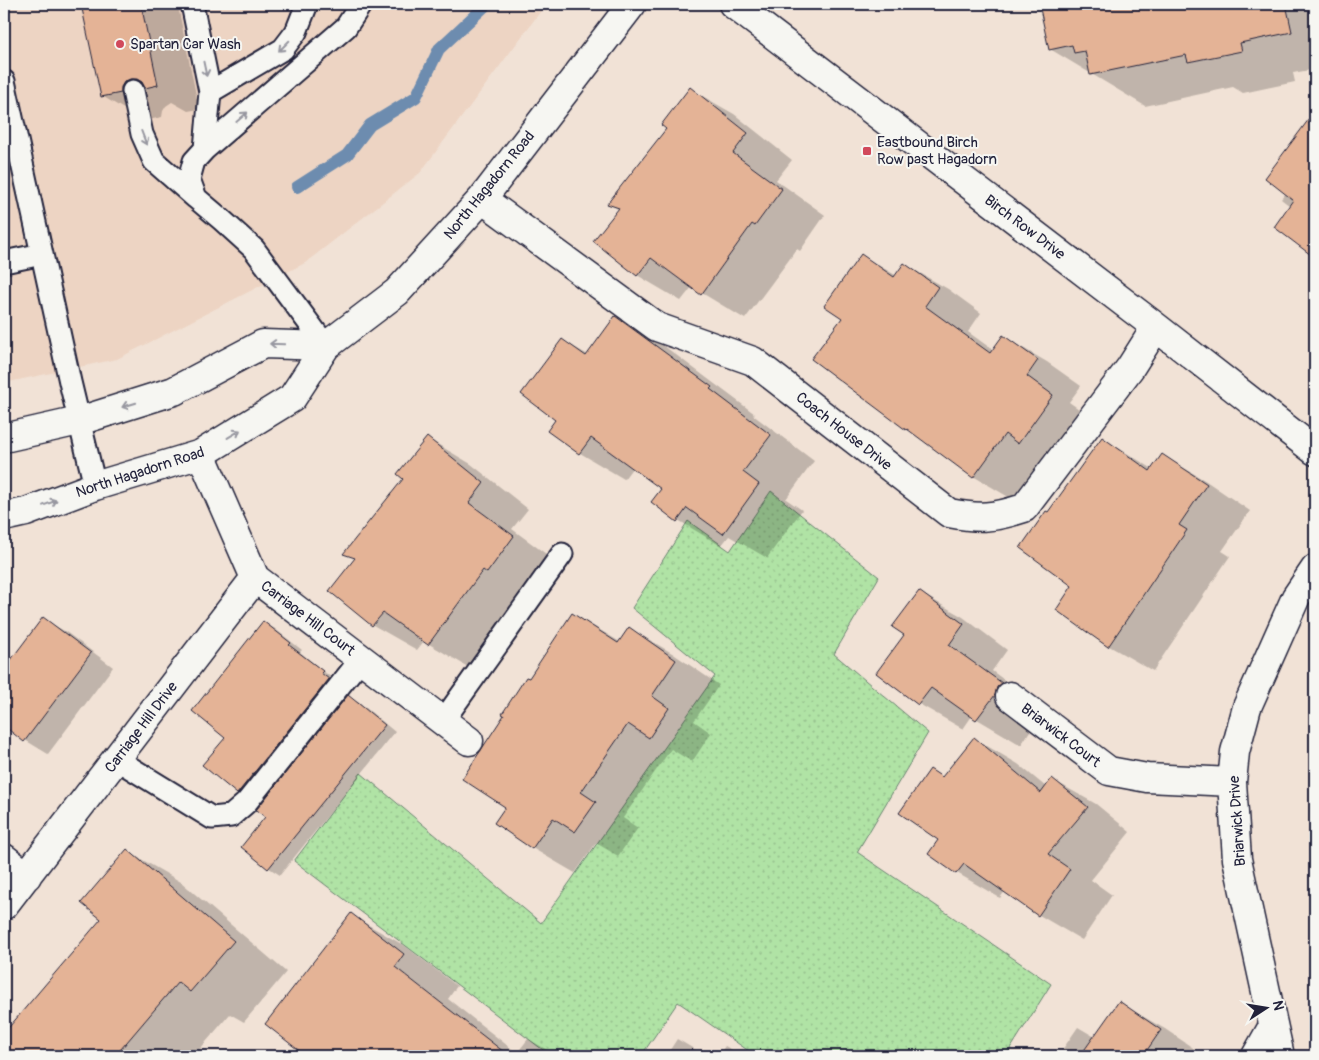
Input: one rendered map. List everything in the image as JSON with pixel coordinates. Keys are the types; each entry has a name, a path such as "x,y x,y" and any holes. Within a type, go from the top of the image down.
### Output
{"street":[{"name":"North Hagadorn Road","path":"4,517 26,512 94,486 201,454 292,398 326,346 397,292 482,199 632,4"},
{"name":"Birch Row Drive","path":"733,4 1315,451"},
{"name":"Coach House Drive","path":"482,199 657,328 753,361 949,513 972,518 999,516 1024,508 1130,368 1156,327"},
{"path":"4,438 79,421 174,391 263,344 326,346"},
{"name":"Carriage Hill Court","path":"201,454 255,578 469,741"},
{"name":"Briarwick Drive","path":"1280,1056 1238,859 1232,782 1236,752 1247,707 1296,598 1315,569"},
{"name":"Carriage Hill Drive","path":"4,905 255,578"},
{"name":"Briarwick Court","path":"1010,696 1108,771 1148,778 1232,782"},
{"path":"4,858 27,876"},
{"path":"1256,1056 1273,1026"}],"lane":[{"path":"192,4 210,92 204,149"},
{"path":"210,92 283,49 296,32 307,4"},
{"path":"196,198 190,179 194,161 204,149 346,27 361,4"},
{"path":"4,81 94,486"},
{"path":"132,90 142,134 154,161 254,249 326,346"},
{"path":"4,262 42,254"},
{"path":"443,720 562,554"},
{"path":"116,759 212,818 231,816 246,803 362,658"}],"shaded area":[{"path":"4,4 546,4 420,173 305,263 117,359 4,383"}],"green space":[{"path":"771,491 879,577 834,654 928,733 857,852 1051,984 1006,1056 756,1056 678,1002 641,1056 551,1056 294,861 361,773 541,923 715,676 632,608 688,521 730,551"}],"building":[{"name":"Spartan Car Wash","path":"81,4 141,4 158,85 145,88 142,82 137,79 130,79 124,82 121,87 121,93 101,97"},
{"path":"1039,4 1286,4 1292,32 1240,43 1242,51 1188,62 1186,55 1090,75 1085,51 1074,53 1072,45 1049,50"},
{"path":"690,87 748,133 733,153 782,189 755,226 752,224 701,295 651,258 637,276 593,241 619,208 607,204 666,129 661,125"},
{"path":"1315,111 1315,258 1274,227 1293,200 1265,178"},
{"path":"861,254 894,277 904,263 938,287 925,306 990,353 1003,335 1038,360 1027,376 1053,395 1018,444 1005,434 973,478 811,359 842,318 824,306"},
{"path":"615,316 712,387 710,389 771,435 743,472 759,484 723,534 687,508 677,522 651,502 661,489 591,438 579,454 547,431 555,420 521,394 562,339 586,356"},
{"path":"427,437 484,483 469,503 514,536 487,573 483,570 428,645 383,613 372,626 329,591 355,558 343,554 403,479 397,474"},
{"path":"1102,437 1150,471 1162,454 1207,484 1179,525 1187,530 1108,647 1056,610 1072,586 1020,548"},
{"path":"919,591 964,624 949,645 1002,683 997,687 995,695 976,720 931,688 918,705 876,673 904,635 892,627"},
{"path":"572,613 618,643 629,627 676,660 652,696 669,708 649,738 628,724 581,792 596,802 575,832 553,818 532,849 494,823 505,807 462,779 504,715 502,714 526,677 529,678"},
{"path":"43,617 91,653 24,742 4,726 4,669"},
{"path":"263,621 291,643 289,645 323,671 321,673 329,679 237,794 202,765 225,738 192,711"},
{"path":"348,695 385,725 268,869 241,847 265,817 256,810"},
{"path":"974,737 1041,793 1052,778 1088,807 1048,854 1070,869 1038,916 964,864 956,874 928,854 938,840 899,813 930,769 942,777"},
{"path":"127,849 234,941 190,992 178,982 115,1056 4,1056 4,1033 101,919 81,903"},
{"path":"351,913 404,954 395,967 509,1056 306,1056 265,1024"},
{"path":"1119,1001 1161,1030 1143,1056 1080,1056"}],"waterway":[{"path":"297,187 347,155 370,125 416,97 439,49 487,4"}],"place":[{"name":"Spartan Car Wash","path":"120,44"},
{"name":"Eastbound Birch Row past Hagadorn","path":"867,151"}]}
